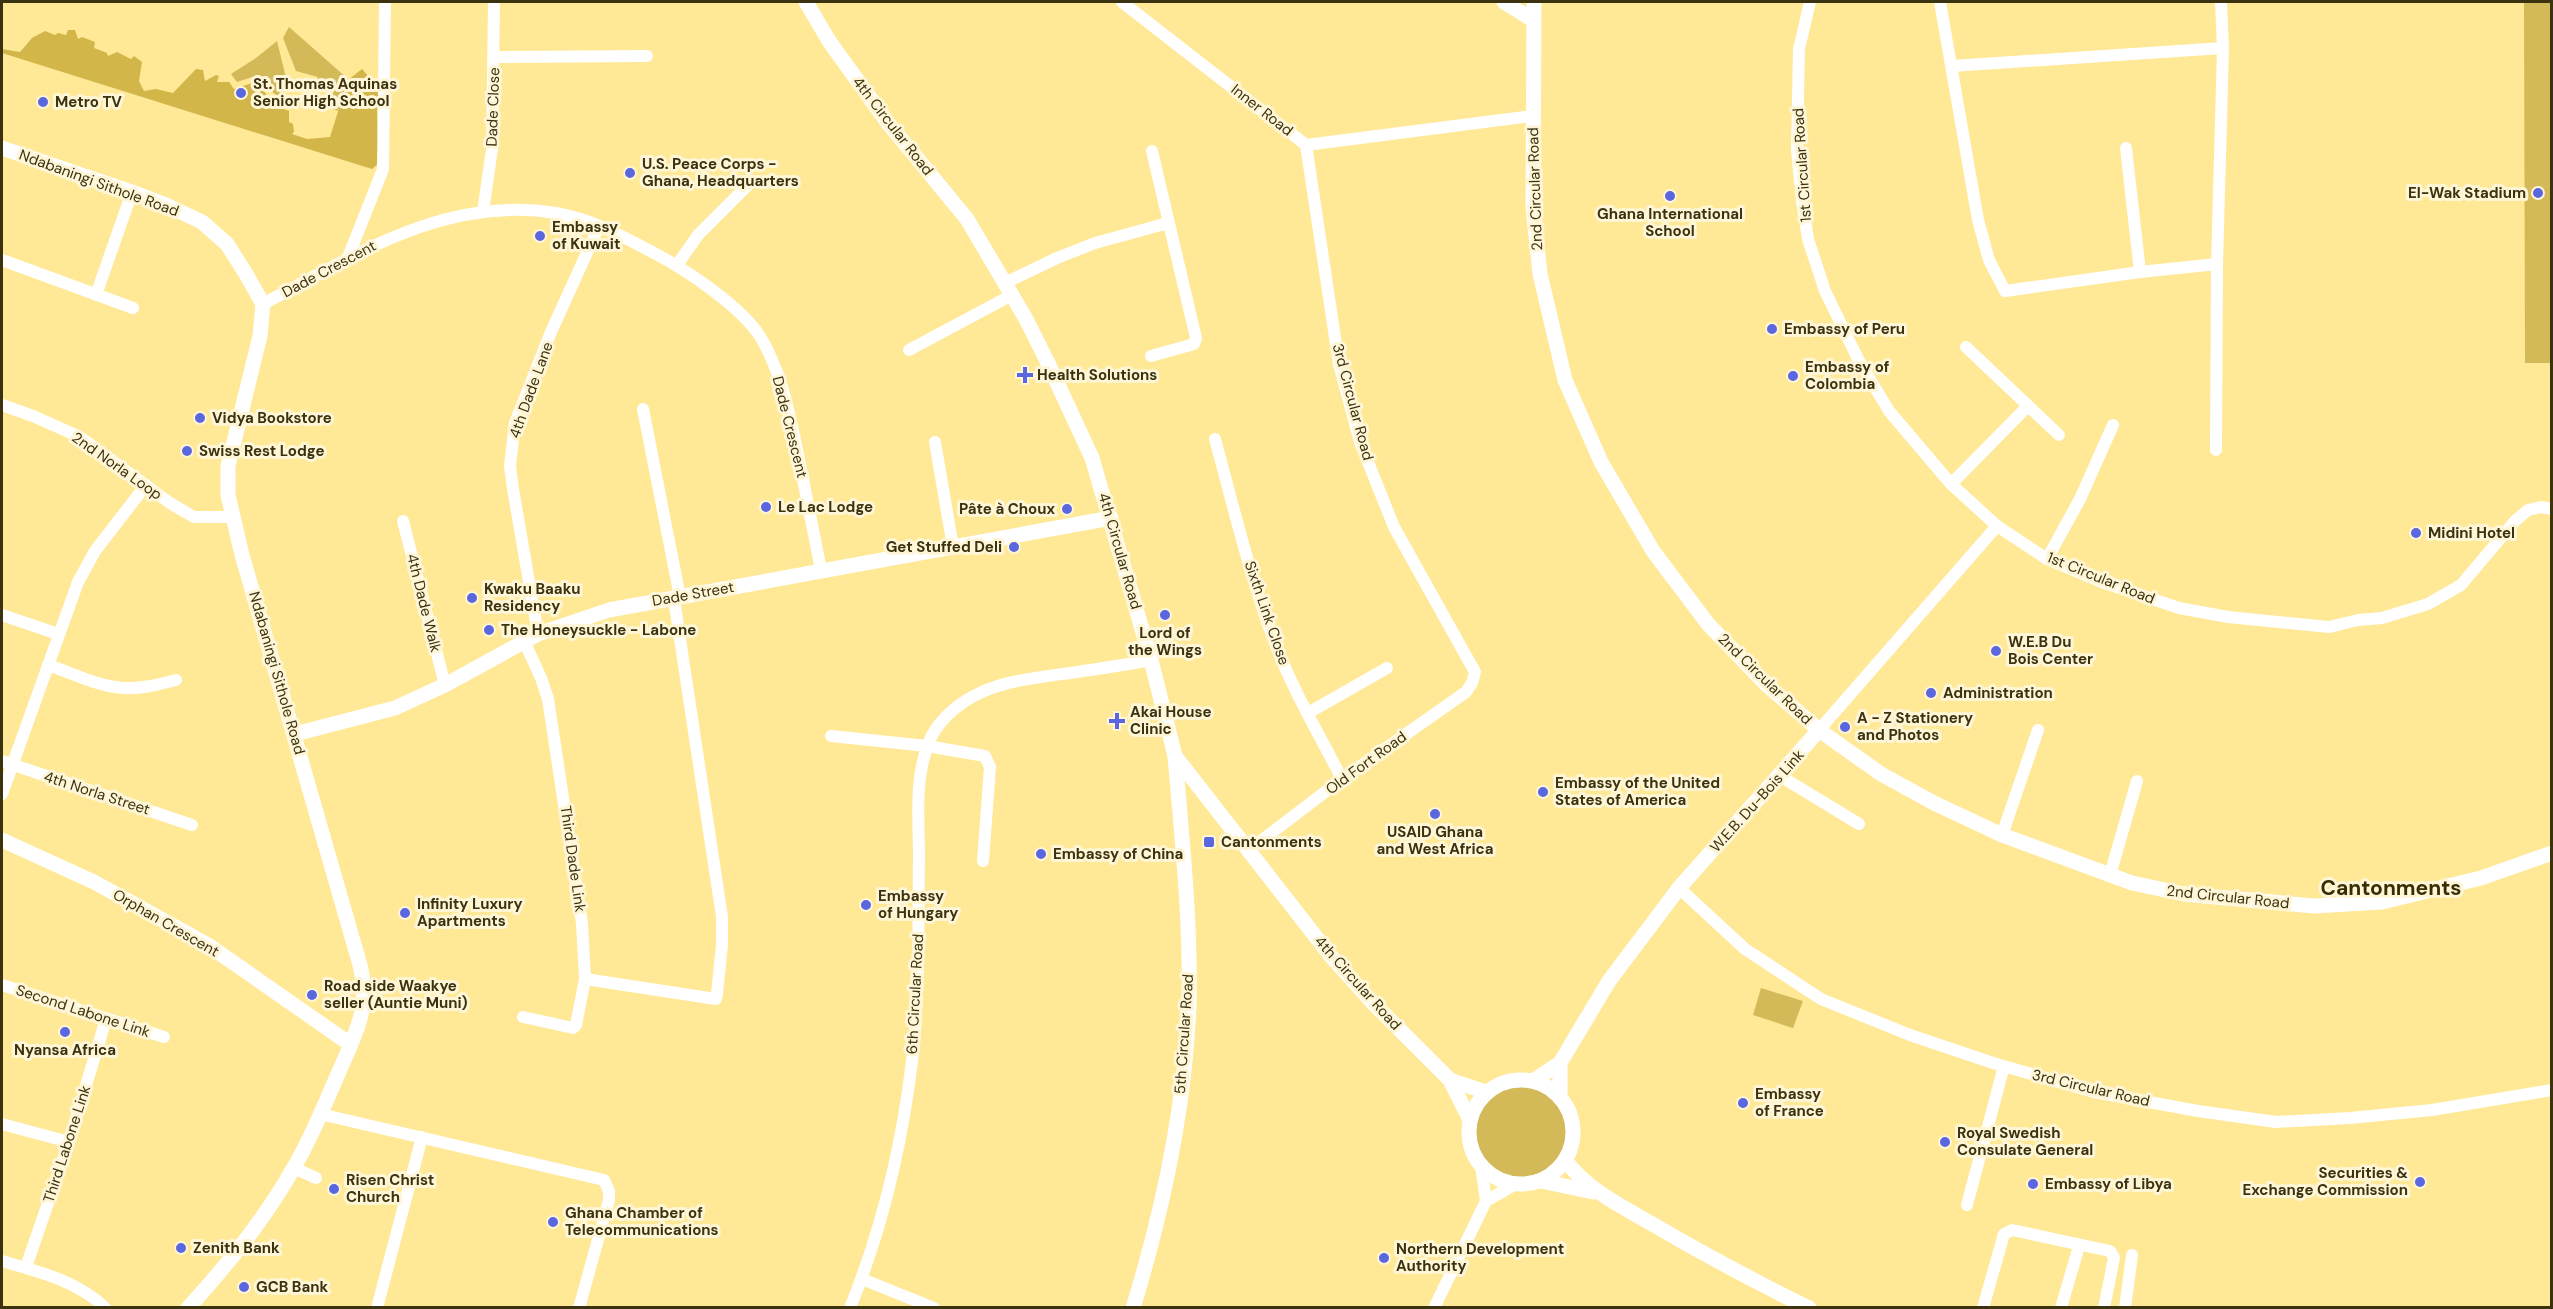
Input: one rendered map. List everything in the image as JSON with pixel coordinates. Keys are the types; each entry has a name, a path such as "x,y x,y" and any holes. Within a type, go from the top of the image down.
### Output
{"street":[{"path":"347,260 383,169 385,2"},
{"name":"Dade Close","path":"483,212 492,149 494,2"},
{"name":"4th Circular Road","path":"806,2 829,41 888,123 967,219 1009,289 1047,362 1092,458 1151,660 1175,756 1330,955 1373,1003 1450,1080 1470,1120"},
{"name":"Inner Road","path":"1122,2 1306,145 1532,116"},
{"path":"1504,2 1533,20"},
{"name":"2nd Circular Road","path":"1534,2 1533,207 1540,274 1565,380 1601,462 1653,551 1708,624 1767,685 1819,730 1881,774 1934,803 2002,835 2132,883 2184,894 2314,906 2382,902 2441,890 2514,868 2552,853"},
{"name":"1st Circular Road","path":"1810,2 1798,49 1797,150 1808,239 1825,291 1859,361 1889,411 1951,484 1997,526 2047,559 2102,582 2179,608 2228,617 2329,627 2358,620 2382,618 2434,600 2462,585 2515,521 2528,510 2546,508"},
{"path":"1940,2 1978,220 1989,260 2005,291 2217,264"},
{"path":"2216,450 2217,264 2223,48 2221,2"},
{"path":"1952,66 2223,48"},
{"path":"494,57 647,56"},
{"name":"3rd Circular Road","path":"1306,145 1339,364 1360,442 1394,527 1475,672"},
{"name":"Ndabaningi Sithole Road","path":"2,148 132,192 202,222 227,244 263,304 260,336 228,466 228,495 232,517 365,986 364,1009 320,1114 294,1168 259,1223 229,1262 188,1308"},
{"path":"2126,148 2140,272"},
{"path":"1150,356 1194,344 1196,338 1152,151"},
{"path":"677,265 698,235 747,186"},
{"path":"96,295 132,192"},
{"name":"Dade Crescent","path":"263,304 388,237 418,226 483,212 524,211 556,213 599,226 677,265 738,311 761,337 779,375 792,424 821,570"},
{"path":"909,350 1057,258 1095,243 1168,223"},
{"name":"4th Dade Lane","path":"531,638 510,466 511,441 515,423 551,332 599,226"},
{"path":"2,260 133,308"},
{"path":"1966,347 2027,407 2060,435"},
{"name":"2nd Norla Loop","path":"2,405 80,437 194,517 232,517"},
{"path":"1951,484 2027,407"},
{"path":"585,979 716,999 722,945 722,917 677,598 643,409"},
{"path":"2047,559 2080,499 2113,425"},
{"name":"Sixth Link Close","path":"1215,439 1243,544 1273,638 1342,778"},
{"path":"935,442 953,547"},
{"path":"2,794 7,764 48,665 78,582 94,551 146,485"},
{"name":"Dade Street","path":"295,734 395,708 445,685 531,638 609,610 1111,518"},
{"name":"4th Dade Walk","path":"403,521 445,685"},
{"name":"W.E.B. Du-Bois Link","path":"1533,1081 1560,1063 1609,981 1679,888 1780,776 1997,526"},
{"path":"2,615 58,634"},
{"name":"Third Dade Link","path":"523,1017 573,1028 576,1025 585,979 582,923 552,722 531,638"},
{"name":"6th Circular Road","path":"850,1308 862,1279 900,1141 912,1058 918,945 919,790 927,746 941,722 959,705 974,695 996,686 1017,680 1151,660"},
{"path":"48,665 107,685 124,688 176,680"},
{"path":"1308,713 1388,668"},
{"name":"Old Fort Road","path":"1249,850 1342,778 1466,692 1475,672"},
{"path":"2002,835 2038,730"},
{"path":"831,736 927,746 985,756 990,767 982,861"},
{"name":"5th Circular Road","path":"1132,1308 1149,1256 1169,1167 1187,1035 1189,979 1186,897 1175,756"},
{"name":"4th Norla Street","path":"7,764 192,825"},
{"path":"1780,776 1858,824"},
{"path":"2110,875 2137,781"},
{"name":"Orphan Crescent","path":"2,840 94,882 208,945 350,1044"},
{"name":"3rd Circular Road","path":"1679,888 1745,949 1821,999 1910,1035 2094,1092 2198,1111 2276,1122 2432,1110 2552,1090"},
{"name":"Second Labone Link","path":"2,985 164,1037"},
{"name":"Third Labone Link","path":"26,1268 69,1142 106,1019"},
{"path":"1560,1063 1560,1098"},
{"path":"1967,1205 2004,1066"},
{"name":"4th Circular Road","path":"1450,1080 1486,1092"},
{"path":"1516,1080 1533,1081 1548,1087 1560,1098 1569,1112 1573,1128 1572,1144 1565,1160 1555,1172 1541,1181 1528,1185 1514,1185 1496,1179 1481,1166 1472,1152 1469,1136 1470,1120 1476,1105 1486,1092 1500,1084 1516,1080"},
{"path":"320,1114 598,1177 607,1185 609,1200 579,1308"},
{"path":"2,1124 69,1142"},
{"path":"377,1308 422,1137"},
{"path":"1565,1160 1579,1176 1602,1195 1720,1264 1809,1308"},
{"path":"1434,1308 1486,1201 1481,1166"},
{"path":"294,1168 316,1178"},
{"path":"1541,1181 1585,1189 1602,1195"},
{"path":"1486,1201 1514,1185"},
{"path":"1983,1308 2004,1234 2008,1231 2110,1251 2113,1254 2104,1308"},
{"path":"2061,1308 2079,1246"},
{"path":"2125,1308 2132,1255"},
{"path":"2,1261 68,1284 95,1298 105,1308"},
{"path":"862,1279 934,1308"}],"shaded area":[{"name":"El-Wak Stadium","path":"2524,2 2551,2 2551,363 2525,363"},
{"path":"289,27 348,79 338,111 327,106 334,91 321,85 317,94 312,91 318,77 296,71 283,38"},
{"path":"68,30 75,30 78,39 82,37 95,42 94,48 107,53 108,56 117,52 131,59 134,56 142,62 139,81 144,91 156,89 173,93 196,69 203,70 205,81 216,75 219,76 217,82 229,82 234,89 255,82 262,85 272,102 289,111 289,122 293,124 292,134 307,139 330,137 348,80 362,69 380,89 377,111 379,163 372,169 2,53 2,49 20,52 32,38 45,31 55,35 58,33 66,35"},
{"path":"277,41 287,82 281,99 269,89 265,78 258,75 237,82 231,74"},
{"path":"1761,988 1803,1001 1793,1028 1753,1015"},
{"path":"1522,1085 1540,1089 1556,1099 1566,1115 1570,1133 1566,1151 1556,1167 1540,1177 1522,1181 1504,1177 1488,1167 1478,1151 1474,1133 1478,1115 1488,1099 1504,1089"}],"place":[{"name":"St. Thomas Aquinas Senior High School","path":"241,93"},
{"name":"Metro TV","path":"43,102"},
{"name":"U.S. Peace Corps - Ghana, Headquarters","path":"630,173"},
{"name":"El-Wak Stadium","path":"2538,193"},
{"name":"Ghana International School","path":"1670,196"},
{"name":"Embassy of Kuwait","path":"540,236"},
{"name":"Embassy of Peru","path":"1772,329"},
{"name":"Health Solutions","path":"1025,375"},
{"name":"Embassy of Colombia","path":"1793,376"},
{"name":"Vidya Bookstore","path":"200,418"},
{"name":"Swiss Rest Lodge","path":"187,451"},
{"name":"Le Lac Lodge","path":"766,507"},
{"name":"Pâte à Choux","path":"1067,509"},
{"name":"Midini Hotel","path":"2416,533"},
{"name":"Get Stuffed Deli","path":"1014,547"},
{"name":"Kwaku Baaku Residency","path":"472,598"},
{"name":"Lord of the Wings","path":"1165,615"},
{"name":"The Honeysuckle - Labone","path":"489,630"},
{"name":"W.E.B Du Bois Center","path":"1996,651"},
{"name":"Administration","path":"1931,693"},
{"name":"Akai House Clinic","path":"1117,721"},
{"name":"A - Z Stationery and Photos","path":"1845,727"},
{"name":"Embassy of the United States of America","path":"1543,792"},
{"name":"USAID Ghana and West Africa","path":"1435,814"},
{"name":"Cantonments","path":"1209,842"},
{"name":"Embassy of China","path":"1041,854"},
{"name":"Embassy of Hungary","path":"866,905"},
{"name":"Infinity Luxury Apartments","path":"405,913"},
{"name":"Road side Waakye seller (Auntie Muni)","path":"312,995"},
{"name":"Nyansa Africa","path":"65,1032"},
{"name":"Embassy of France","path":"1743,1103"},
{"name":"Royal Swedish Consulate General","path":"1945,1142"},
{"name":"Securities & Exchange Commission","path":"2420,1182"},
{"name":"Embassy of Libya","path":"2033,1184"},
{"name":"Risen Christ Church","path":"334,1189"},
{"name":"Ghana Chamber of Telecommunications","path":"553,1222"},
{"name":"Zenith Bank","path":"181,1248"},
{"name":"Northern Development Authority","path":"1384,1258"},
{"name":"GCB Bank","path":"244,1287"}],"district":[{"name":"Cantonments","path":"2391,888"}]}
